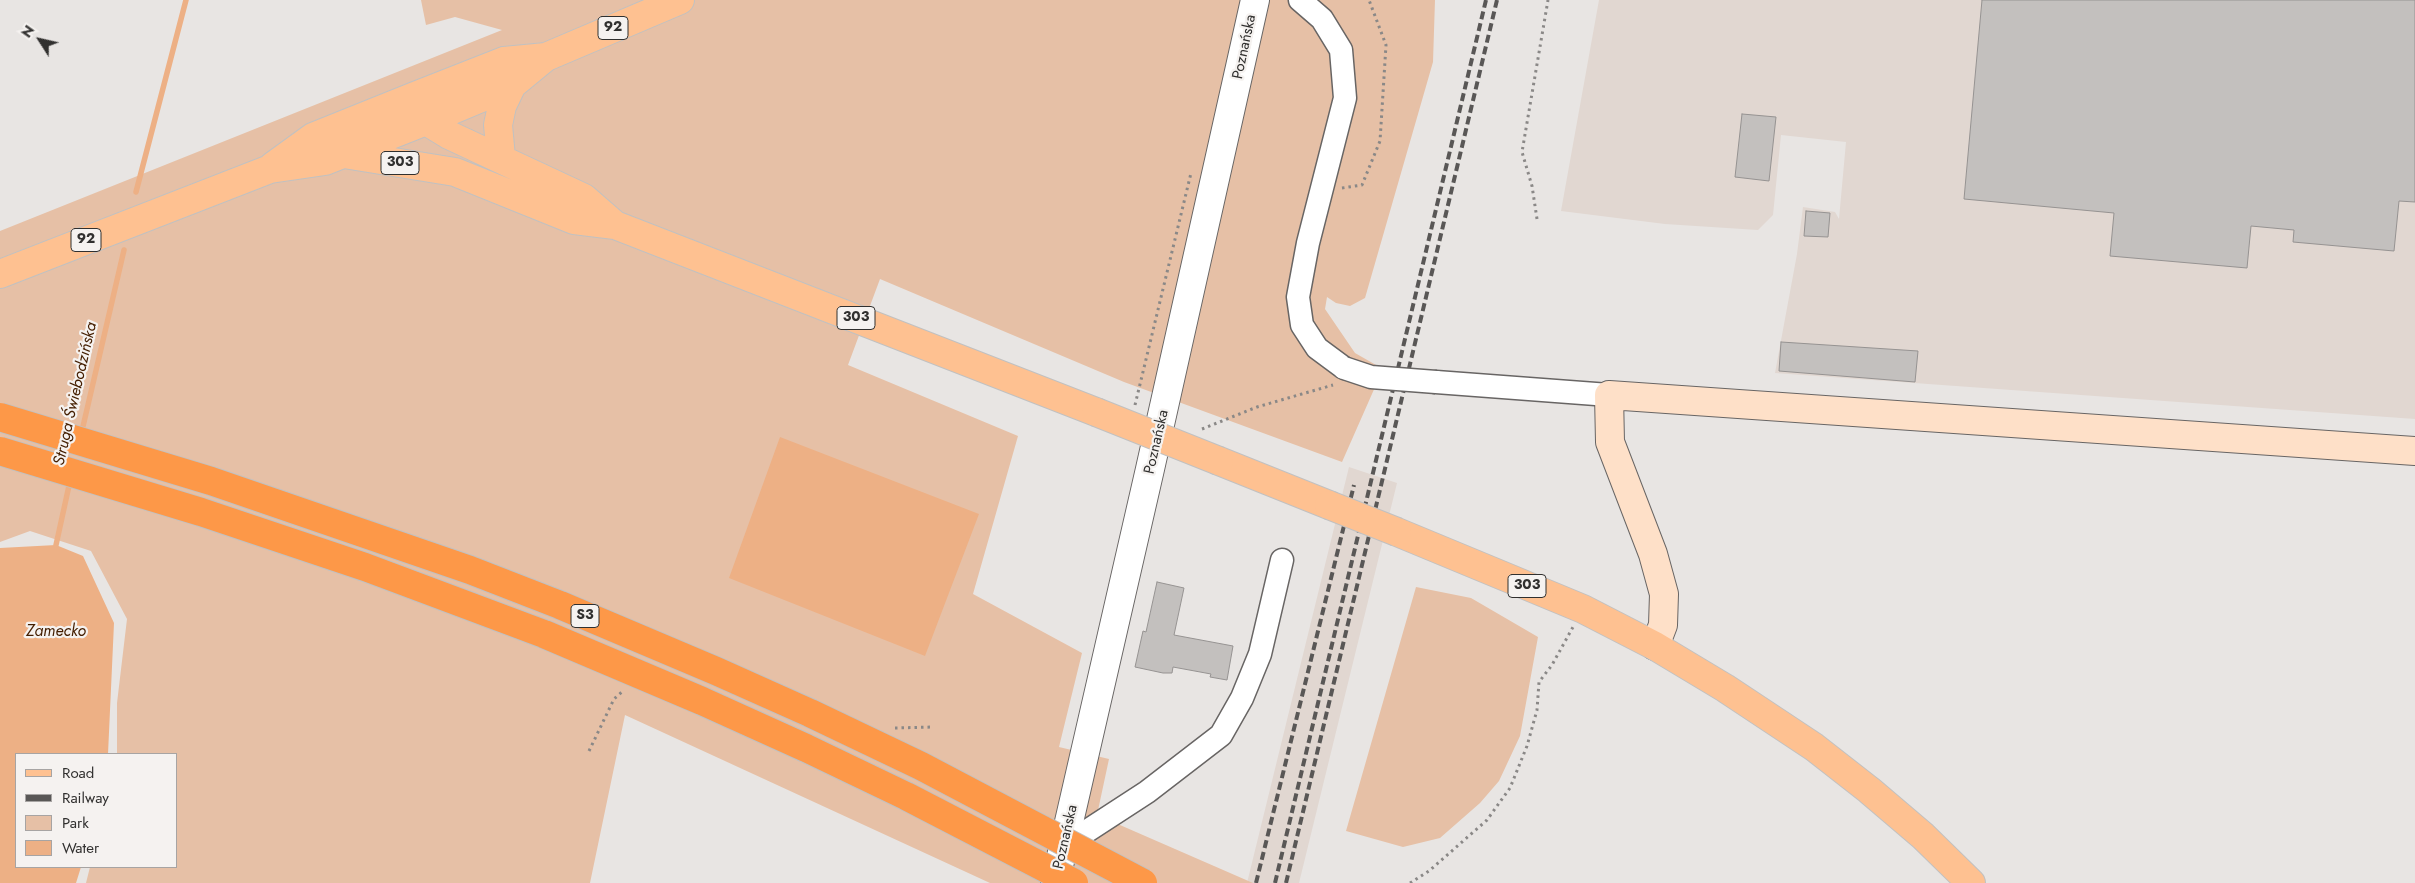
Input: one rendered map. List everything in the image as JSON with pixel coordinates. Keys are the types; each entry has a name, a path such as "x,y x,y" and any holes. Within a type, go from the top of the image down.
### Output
{"highway":[{"name":"S3","path":"0,417 212,480 461,567 569,609 716,671 921,766 1143,883"},
{"name":"S3","path":"0,451 210,515 365,567 544,634 702,701 806,748 906,796 1074,883"}],"main road":[{"name":"92","path":"0,274 270,168 325,161 426,121 512,85 546,57 680,0"},
{"name":"92","path":"270,168 313,137 504,61 546,57"},
{"path":"501,157 498,125 502,106 512,85"},
{"name":"303","path":"415,96 426,121 425,135 428,146 435,157 454,172"},
{"name":"303","path":"426,121 449,135 501,157 527,173 584,198 615,225"},
{"name":"303","path":"344,154 454,172 574,220 615,225 1096,412 1397,532 1582,609 1655,646"},
{"path":"1971,883 1896,812 1821,752 1770,717 1655,646 1663,625 1664,594 1653,554 1610,442 1609,395 2415,451"}],"street":[{"name":"Poznańska","path":"1055,883 1255,0"},
{"path":"1300,0 1322,19 1341,50 1345,98 1308,243 1298,297 1302,325 1317,348 1344,368 1371,377 1609,395"},
{"path":"1064,846 1147,792 1221,735 1242,698 1260,654 1282,560"}],"path":[{"path":"1322,191 1362,185 1380,141 1386,44 1369,0"},
{"path":"1538,219 1532,186 1522,152 1548,0"},
{"path":"1410,883 1430,871 1487,820 1510,788 1527,746 1537,710 1540,682 1552,666 1582,609"}],"shaded area":[{"path":"1599,0 2415,0 2415,419 1775,373 1797,254 1803,207 1835,212 1839,219 1846,142 1781,135 1773,215 1758,230 1665,224 1561,211"},
{"path":"1349,467 1397,483 1299,883 1247,883"}],"green space":[{"path":"421,0 1435,0 1433,62 1365,298 1350,306 1336,303 1327,297 1325,309 1355,353 1383,369 1342,462 1124,382 880,279 848,365 1018,436 973,594 1082,653 1059,747 1109,759 1097,815 1253,883 990,883 625,715 590,883 86,883 90,868 178,868 178,753 117,753 117,703 127,619 91,551 30,531 0,542 0,231 502,30 455,17 426,25"},
{"path":"1416,587 1471,598 1538,637 1520,736 1499,781 1480,803 1440,838 1403,847 1346,831"}],"water":[{"path":"780,437 979,514 925,656 729,578"},
{"name":"Zamecko","path":"56,545 83,556 114,623 108,753 15,753 15,868 81,868 76,883 0,883 0,548"}],"building":[{"path":"1982,0 2415,0 2415,202 2399,201 2394,251 2293,242 2294,230 2251,226 2247,268 2110,256 2114,213 1964,199"},
{"path":"1742,114 1776,117 1769,181 1735,177"},
{"path":"1806,211 1830,213 1828,237 1804,236"},
{"path":"1781,342 1918,351 1915,382 1779,371"},
{"path":"1157,582 1184,588 1174,635 1233,646 1227,680 1210,677 1211,674 1173,667 1172,673 1163,673 1135,667 1143,631 1146,632"}],"waterway":[{"name":"Struga Świebodzińska","path":"136,192 186,0"},
{"name":"Struga Świebodzińska","path":"81,435 124,250"},
{"name":"Struga Świebodzińska","path":"56,545 70,481"}],"railway":[{"path":"1275,883 1486,0"},
{"path":"1286,883 1497,0"},
{"path":"1256,883 1354,485"}]}
